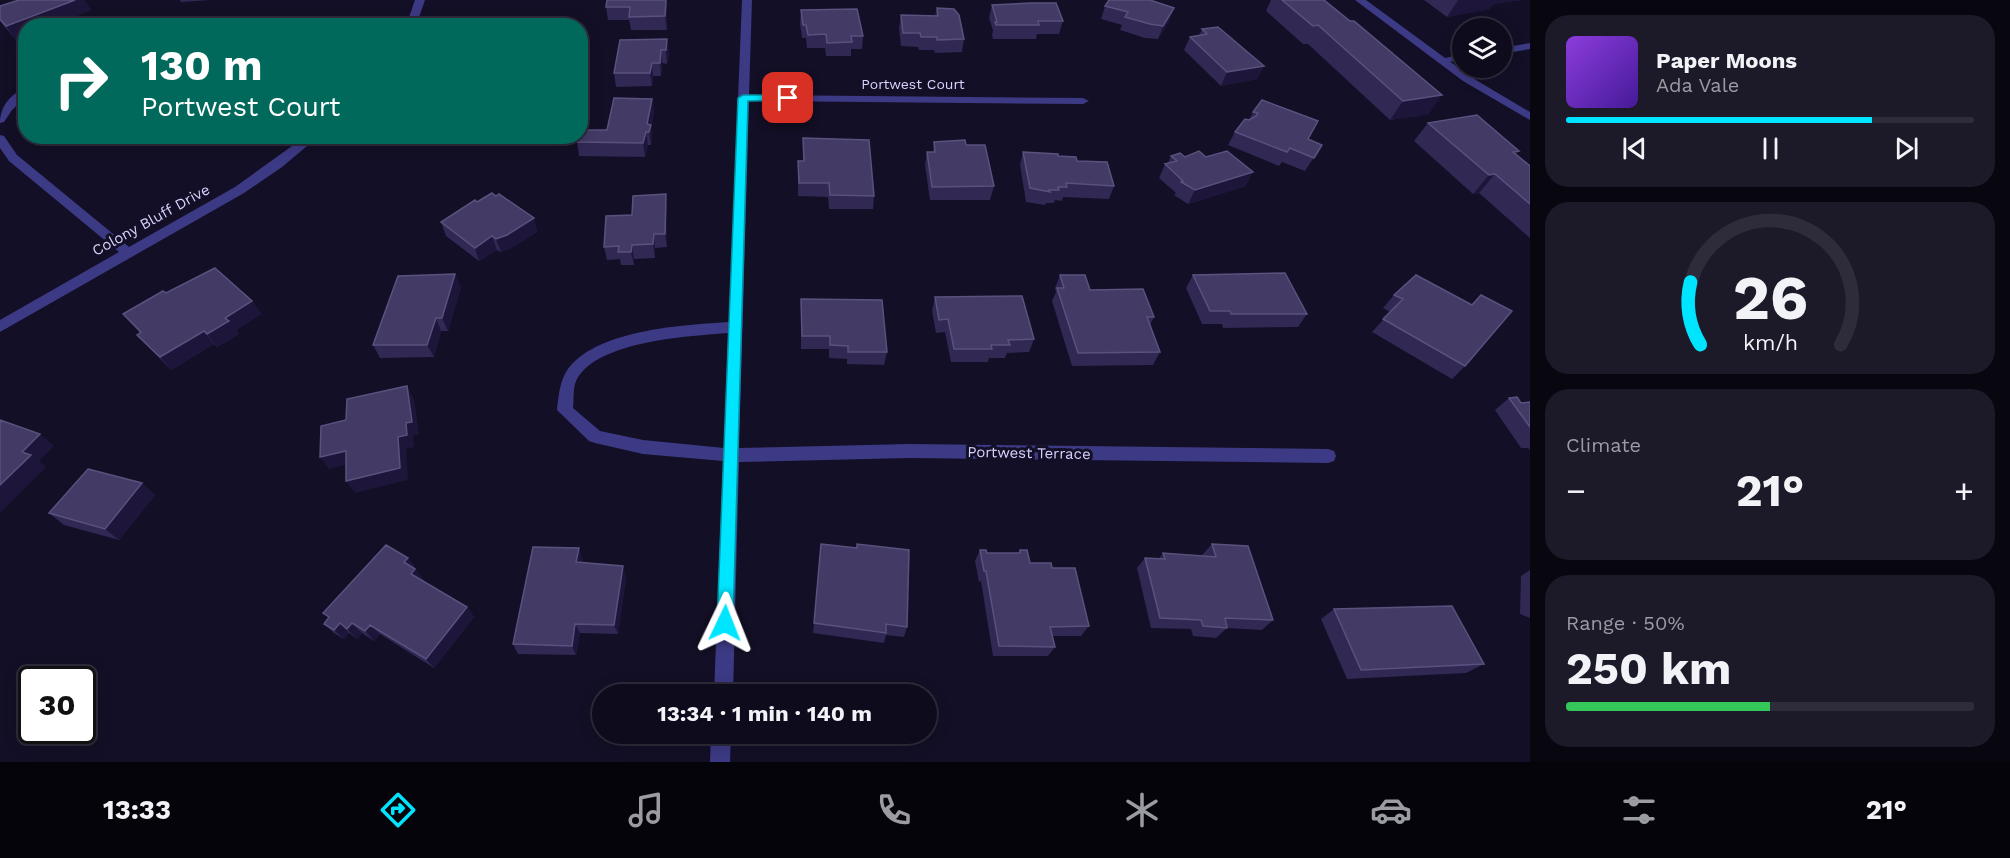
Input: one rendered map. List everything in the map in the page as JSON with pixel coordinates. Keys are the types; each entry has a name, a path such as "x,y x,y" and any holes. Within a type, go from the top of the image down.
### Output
{"street":[{"path":"414,18 420,0"},
{"path":"723,684 747,0"},
{"path":"1360,0 1442,60 1530,117"},
{"path":"1512,49 1530,46"},
{"path":"1442,60 1452,58"},
{"path":"0,120 7,108 18,98"},
{"name":"Portwest Court","path":"743,98 1083,101"},
{"path":"0,139 13,158 128,253"},
{"name":"Colony Bluff Drive","path":"0,327 74,282 192,218 280,163 304,144"},
{"name":"Portwest Terrace","path":"735,327 678,332 632,340 590,356 568,381 565,410 595,436 643,447 730,455 909,452 1328,456"},
{"path":"720,762 721,744"}],"building":[{"path":"19,0 75,0 27,18 18,18 18,21 6,26 0,19 0,6"},
{"path":"607,0 666,0 665,16 629,17 630,7 606,7"},
{"path":"1109,0 1150,0 1174,8 1163,26 1125,17 1128,12 1105,6"},
{"path":"1282,0 1324,0 1350,21 1354,21 1442,95 1403,101 1318,25 1313,26"},
{"path":"1056,3 1063,21 1038,21 1039,25 996,25 992,5"},
{"path":"937,8 954,9 959,15 964,39 937,40 937,37 921,37 920,33 903,33 901,15 938,16"},
{"path":"857,9 863,36 851,36 852,42 827,43 826,34 808,35 806,25 803,25 801,10"},
{"path":"1218,27 1264,66 1227,72 1190,37 1207,34 1202,29"},
{"path":"667,39 666,50 661,50 660,63 652,63 650,73 614,73 620,40"},
{"path":"614,98 652,99 647,124 651,125 643,143 588,142 588,130 607,130"},
{"path":"1262,100 1318,121 1308,139 1322,145 1314,158 1290,148 1287,152 1235,132 1245,119 1249,120 1256,116 1258,113 1253,112"},
{"path":"1477,115 1519,151 1513,152 1530,166 1530,204 1495,174 1489,175 1428,123"},
{"path":"803,138 869,140 874,196 830,195 829,183 799,183 798,161 804,161"},
{"path":"965,140 966,145 985,145 994,186 932,187 927,152 935,152 934,142"},
{"path":"1199,151 1206,157 1227,151 1253,172 1195,190 1181,182 1183,181 1165,164 1177,161 1171,156 1180,153 1185,157"},
{"path":"1023,152 1076,157 1077,161 1107,162 1114,186 1066,183 1067,187 1058,187 1059,190 1049,190 1050,192 1030,188"},
{"path":"492,193 496,196 499,194 534,218 507,235 496,239 492,236 475,248 441,222 475,200 477,202"},
{"path":"666,194 665,234 654,234 653,244 632,245 631,252 618,252 619,246 604,247 606,216 632,215 633,196"},
{"path":"215,268 252,301 225,318 229,321 207,334 204,331 160,357 137,335 141,332 123,314 163,291 166,293"},
{"path":"1285,273 1307,314 1231,314 1230,311 1210,311 1193,275"},
{"path":"455,274 442,318 436,318 427,345 373,345 398,276"},
{"path":"1060,275 1085,275 1090,290 1143,289 1154,317 1147,317 1160,352 1078,353 1057,288 1064,288"},
{"path":"1416,275 1472,305 1481,295 1512,311 1465,366 1383,319 1403,299 1394,295"},
{"path":"1022,296 1034,339 1008,340 1010,345 991,345 992,349 954,349 948,319 939,320 935,297"},
{"path":"801,299 882,300 887,352 848,352 848,346 830,345 830,336 802,336"},
{"path":"407,386 412,422 406,423 407,435 398,437 400,468 346,481 346,451 320,457 321,426 346,420 347,399"},
{"path":"1517,397 1521,403 1530,402 1530,427 1509,398"},
{"path":"0,420 40,434 22,452 31,455 0,485"},
{"path":"88,469 142,483 105,529 49,513"},
{"path":"821,544 857,548 857,544 909,550 907,627 886,624 886,633 814,623"},
{"path":"1212,544 1248,546 1273,620 1225,618 1227,628 1203,626 1201,620 1160,618 1145,558 1165,559 1163,553 1216,557"},
{"path":"386,545 408,558 404,562 415,569 411,574 467,607 426,659 370,625 365,631 352,623 347,629 340,623 334,630 324,624 329,617 323,613"},
{"path":"533,547 579,548 576,562 623,566 614,625 575,624 572,646 513,644"},
{"path":"980,550 986,550 987,553 1020,553 1020,550 1027,550 1030,563 1051,563 1052,568 1075,568 1089,626 1050,627 1055,647 999,646 986,571 984,571"},
{"path":"1452,606 1484,664 1361,670 1334,609"}],"route":[{"path":"725,623 743,98 788,98"}]}
